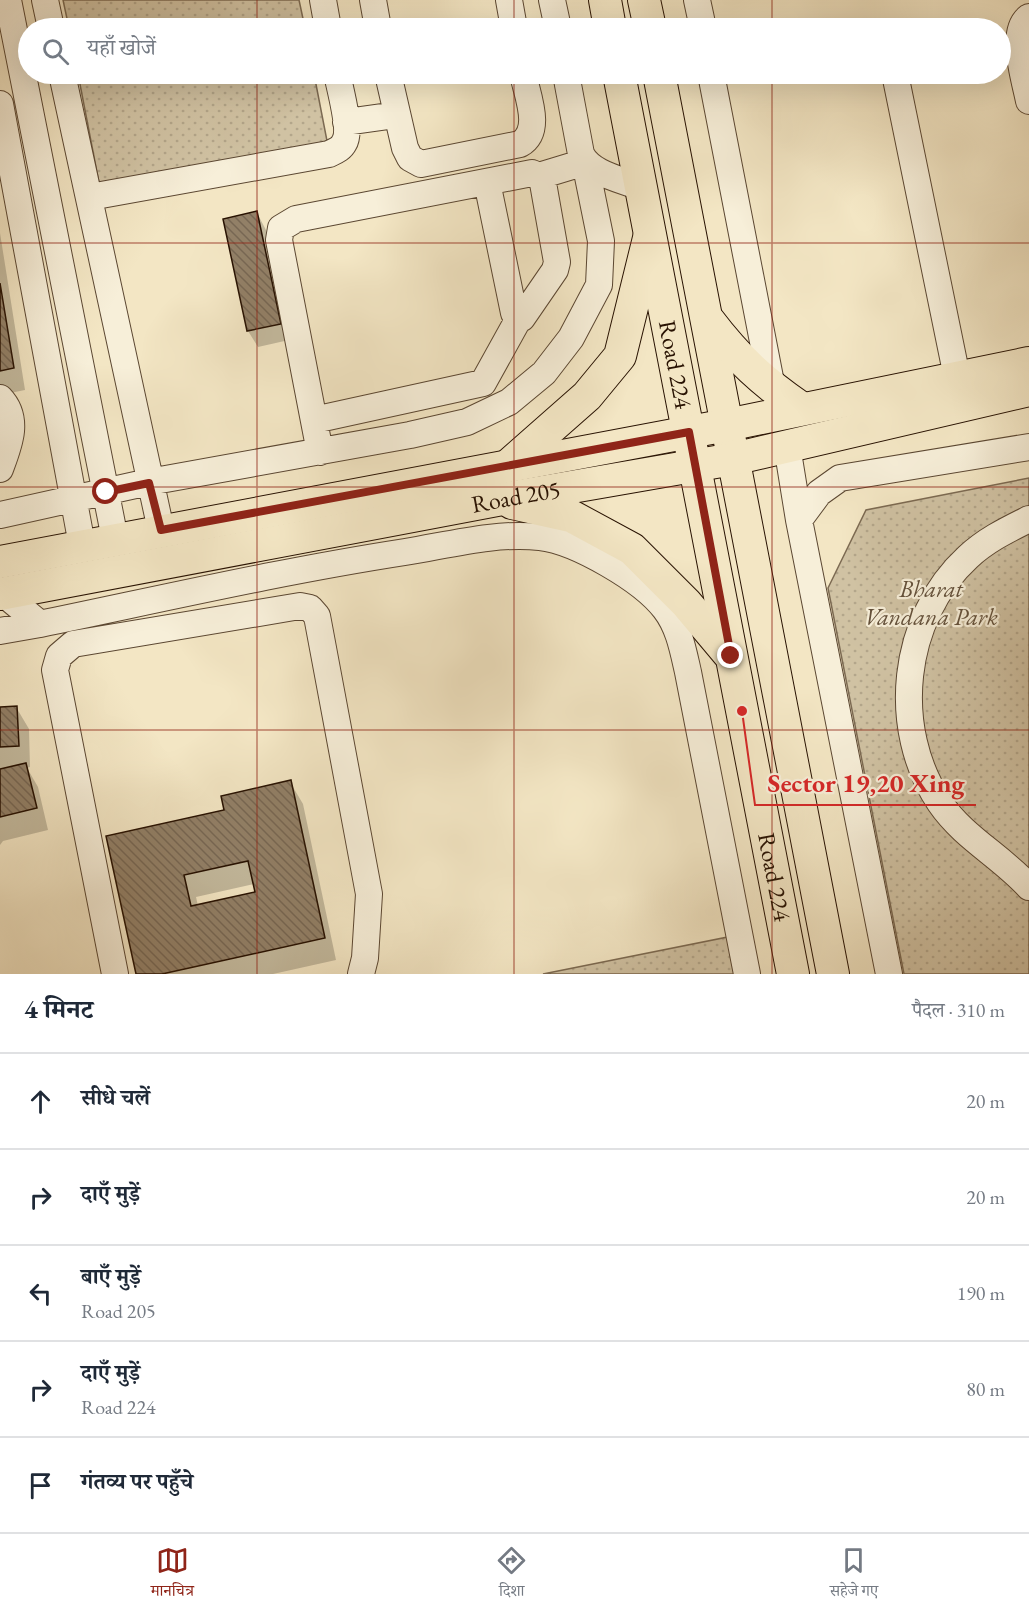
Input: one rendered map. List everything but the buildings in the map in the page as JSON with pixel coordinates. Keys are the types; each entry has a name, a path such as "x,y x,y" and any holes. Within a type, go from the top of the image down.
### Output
{"main road":[{"path":"605,0 608,18"},
{"path":"644,0 648,18"},
{"name":"Road 224","path":"621,84 640,187 651,229 694,465 793,974"},
{"name":"Road 224","path":"661,84 833,974"},
{"path":"510,464 587,396 620,356 651,229"},
{"path":"705,315 730,349 772,388 801,408"},
{"name":"Road 205","path":"0,562 510,464 727,425 1029,363"},
{"name":"Road 205","path":"2,594 497,500 733,459 1029,390"},
{"path":"497,500 571,516 632,549 686,603 731,656"}],"street":[{"path":"8,0 18,50"},
{"path":"45,0 49,18"},
{"path":"323,0 326,18"},
{"path":"373,0 376,18"},
{"path":"509,0 512,18"},
{"path":"552,0 556,18"},
{"path":"697,0 701,18"},
{"path":"1029,17 1021,27 1019,39 1029,101"},
{"path":"25,84 115,539"},
{"path":"64,84 161,530"},
{"path":"90,197 329,154 339,149 345,142 348,132 339,84"},
{"path":"390,84 405,148 410,158 421,164 520,144 528,139 533,129 525,84"},
{"path":"0,515 74,501 149,483 467,422 509,402 544,373 571,338 598,285 601,241 568,84"},
{"path":"713,84 772,388"},
{"path":"898,84 957,377"},
{"path":"0,104 4,144 82,545"},
{"path":"346,122 396,115"},
{"path":"539,176 585,162"},
{"path":"585,162 594,169 640,187"},
{"path":"314,420 483,383 519,318 527,314 555,270 557,262 543,183 539,176 532,173 296,219 280,228 279,240 320,452"},
{"path":"488,182 514,313 519,318"},
{"path":"0,398 7,405 13,434 0,469"},
{"path":"787,446 799,520 889,974"},
{"path":"799,520 819,493 840,478 1029,447"},
{"path":"1029,519 995,536 967,558 937,594 923,622 915,646 909,686 911,735 928,785 958,826 1029,887"},
{"path":"0,632 310,567 507,536 543,537 567,545 615,567 648,591 665,609 677,630 688,672 747,974"},
{"path":"2,594 40,624"},
{"path":"115,974 56,670 59,656 73,644 300,606 310,608 317,616 369,894 365,958 361,974"}],"green space":[{"path":"63,0 299,0 303,18 67,18"},
{"path":"80,84 316,84 328,146 101,193"},
{"name":"Bharat Vandana Park","path":"1029,478 1029,974 904,974 828,588 866,510"},
{"path":"728,937 735,974 543,974"}],"place":[{"name":"Sector 19,20 Xing","path":"742,711"}],"route":[{"path":"106,492 149,483 161,530 689,432 731,656"}]}
